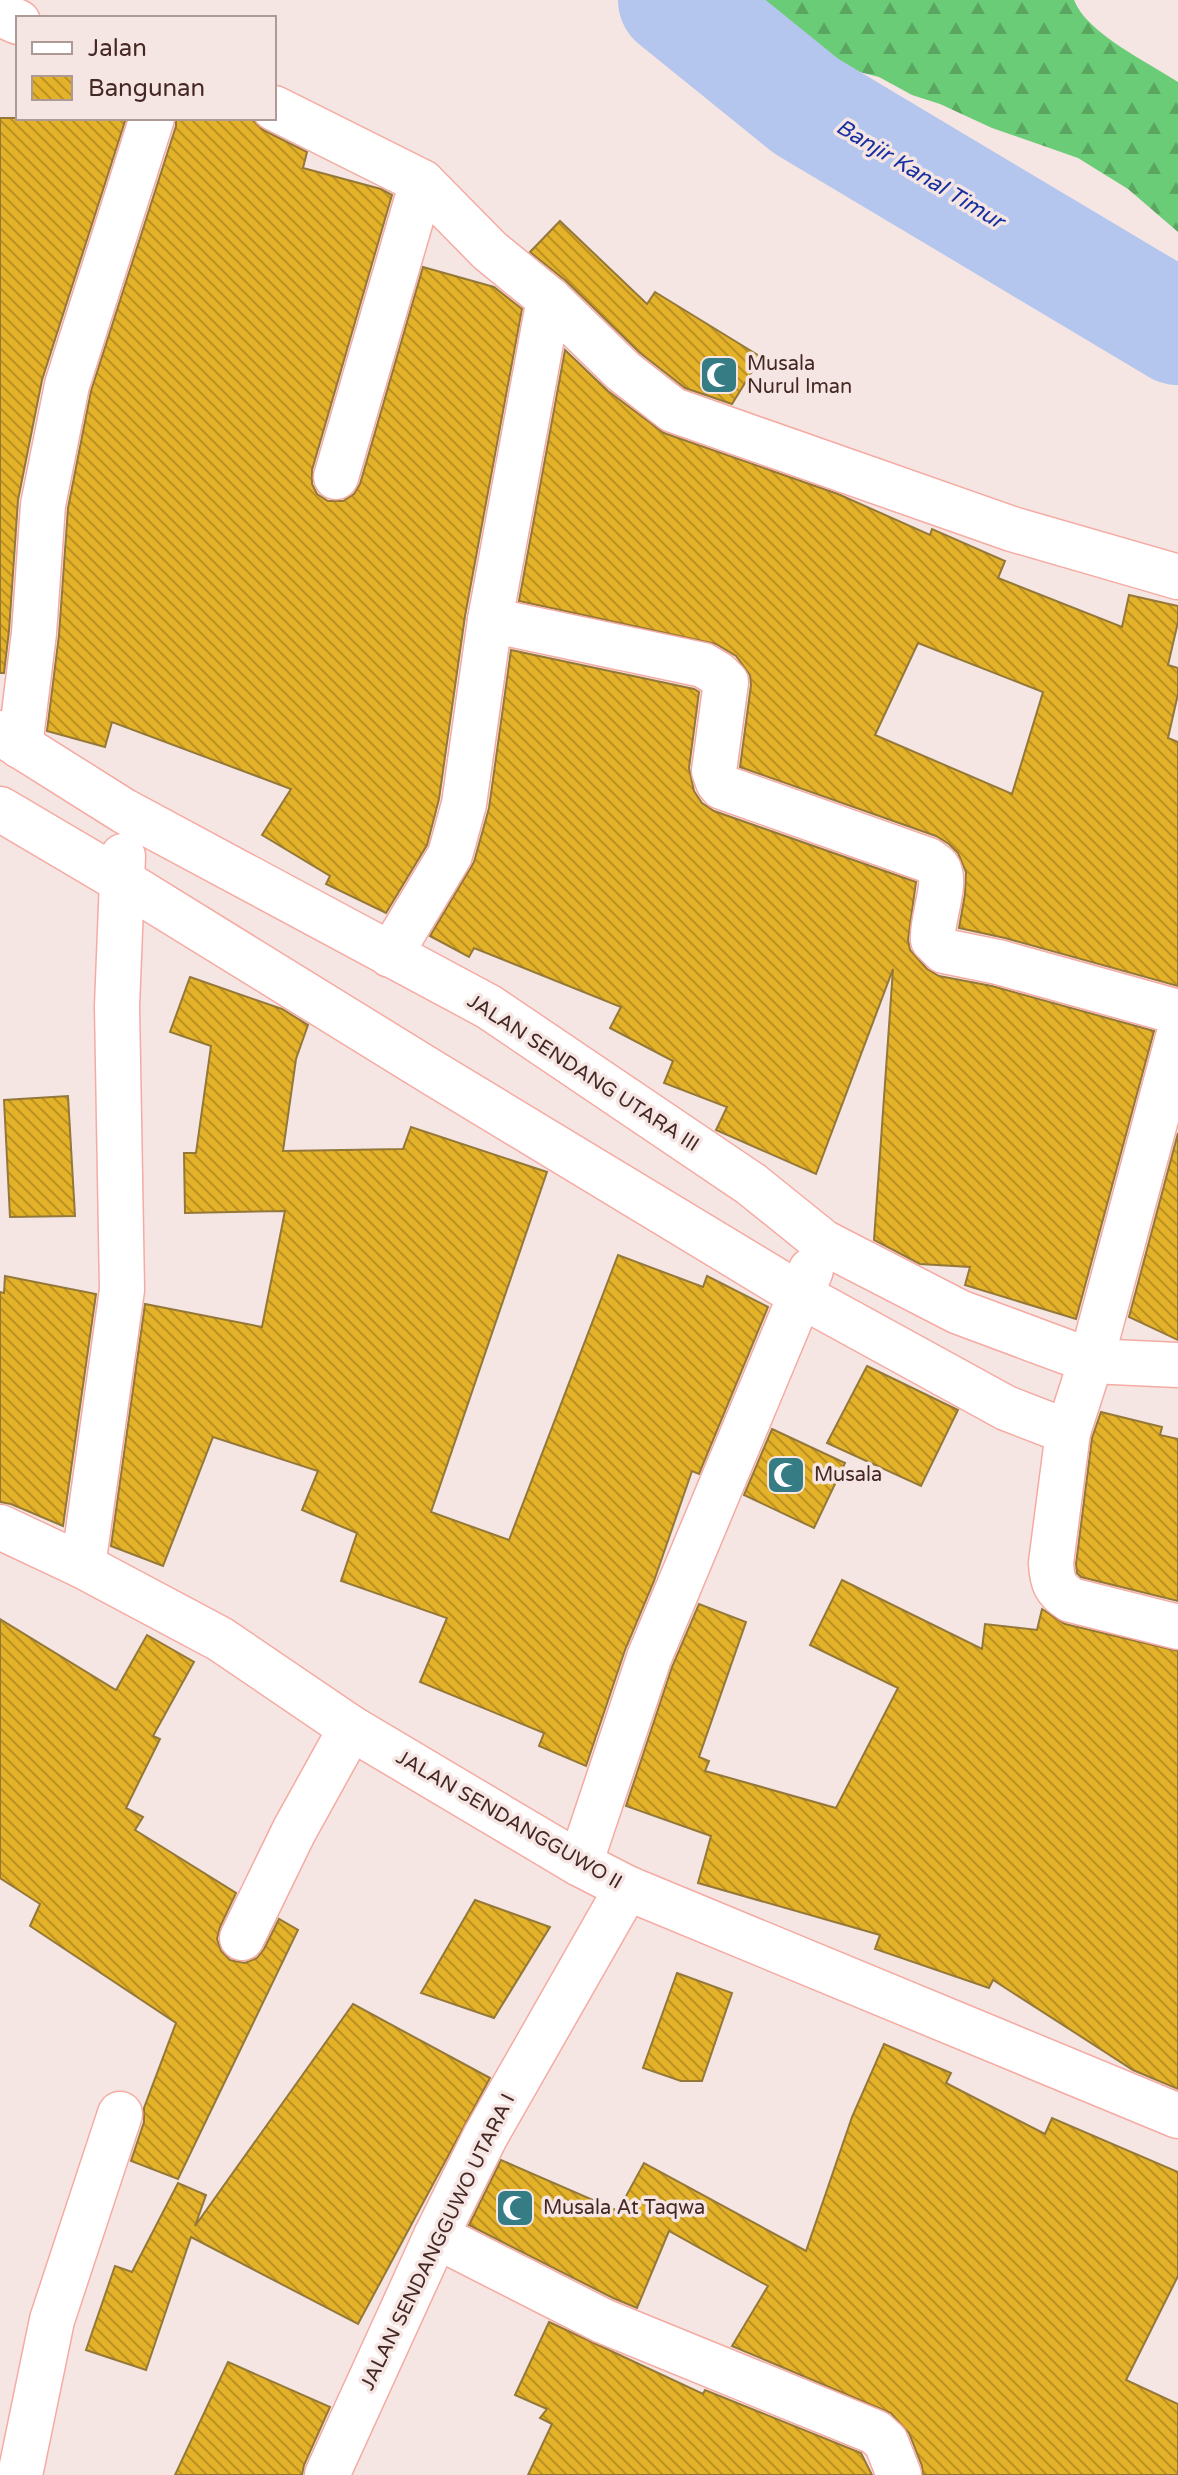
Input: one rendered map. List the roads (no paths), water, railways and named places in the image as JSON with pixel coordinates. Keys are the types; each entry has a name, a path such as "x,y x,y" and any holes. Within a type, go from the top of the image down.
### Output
{"street":[{"path":"276,109 422,182 490,251 549,299 623,371 673,410 1012,529 1178,577"},
{"path":"10,739 34,633 43,505 67,385 151,120"},
{"path":"336,477 422,182"},
{"path":"390,955 450,855 464,804 490,620 549,299"},
{"path":"490,620 703,665 726,682 714,771 722,787 928,860 939,869 943,882 932,928 933,940 944,951 998,962 1178,1012"},
{"name":"JALAN SENDANG UTARA III","path":"10,739 124,811 489,1007 751,1184 823,1242 959,1312 1091,1361 1178,1365"},
{"path":"0,809 800,1295 1006,1408 1068,1432"},
{"path":"83,1566 122,1290 117,1006 124,811"},
{"path":"1178,1037 1091,1361 1068,1432 1051,1563 1052,1580 1059,1592 1071,1600 1178,1627"},
{"path":"580,1864 649,1658 823,1242"},
{"name":"JALAN SENDANGGUWO II","path":"0,1527 83,1566 220,1639 351,1728 580,1864 627,1888 1178,2116"},
{"path":"242,1938 294,1831 351,1728"},
{"name":"JALAN SENDANGGUWO UTARA I","path":"327,2475 436,2236 485,2137 627,1888"},
{"path":"20,2475 52,2320 120,2114"},
{"path":"436,2236 603,2321 875,2432 886,2442 899,2475"}],"waterway":[{"name":"Banjir Kanal Timur","path":"675,0 806,106 1178,328"}],"place":[{"name":"Musala Nurul Iman","path":"719,375"},
{"name":"Musala","path":"786,1475"},
{"name":"Musala At Taqwa","path":"515,2208"}]}
